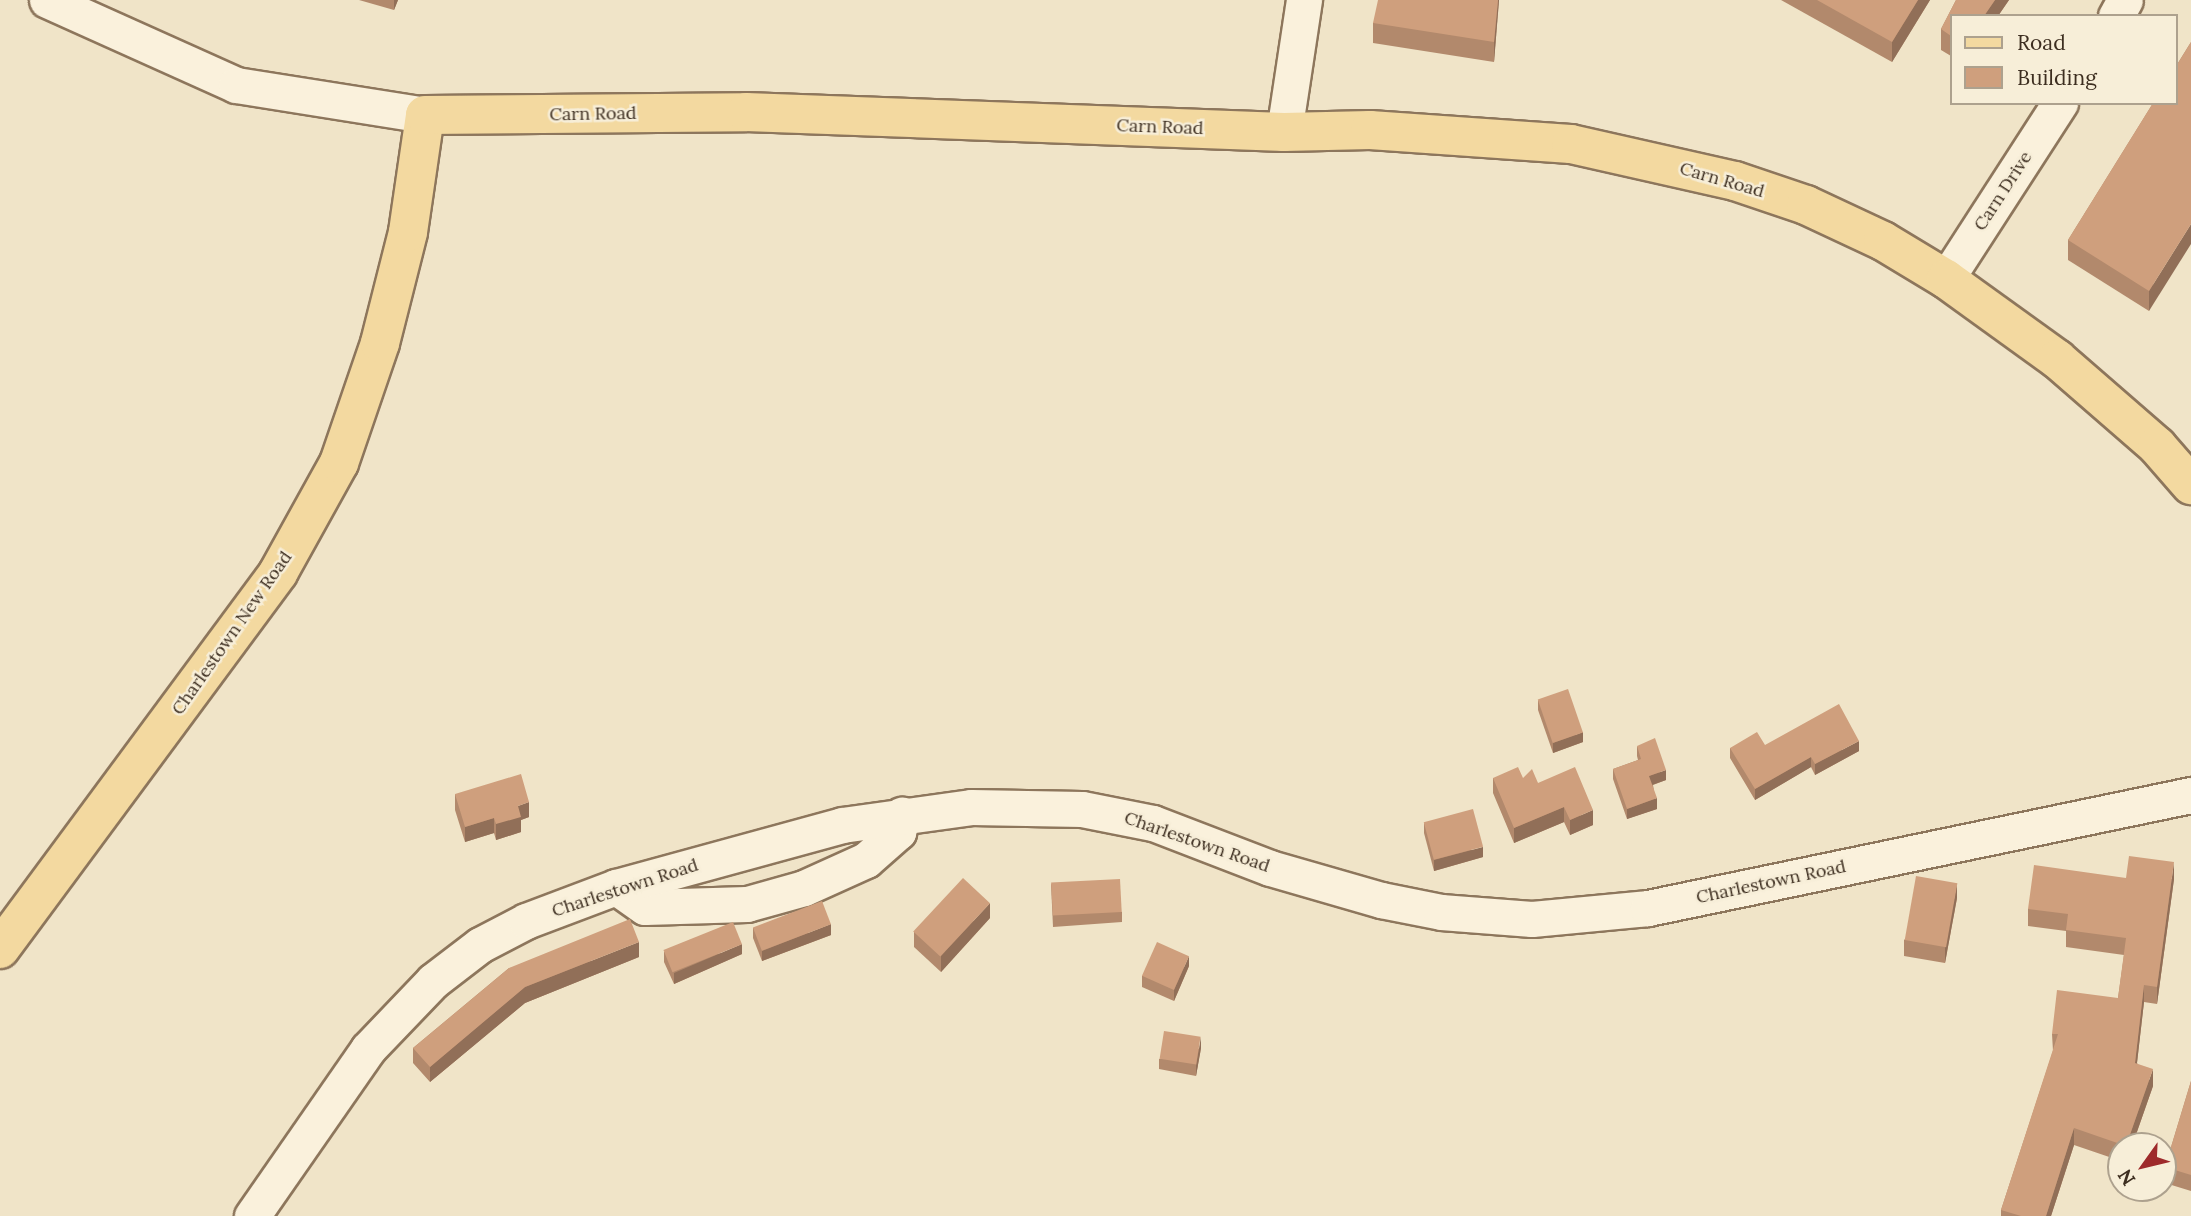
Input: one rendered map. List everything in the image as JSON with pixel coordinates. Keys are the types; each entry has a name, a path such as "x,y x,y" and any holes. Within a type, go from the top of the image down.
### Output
{"main road":[{"name":"Carn Road","path":"425,116 747,112 1284,132 1370,130 1571,144 1735,181 1806,205 1883,241 1946,279 2085,383 2157,446 2191,485"},
{"name":"Charlestown New Road","path":"0,949 278,573 339,463 380,343 405,244 425,116"}],"street":[{"name":"Carn Road","path":"47,0 236,85 425,116"},
{"path":"1284,132 1304,0"},
{"name":"Carn Drive","path":"1946,279 2059,105"},
{"name":"Charlestown Road","path":"251,1216 368,1049 433,981 501,932 616,887 842,825 902,814 998,807 1115,814 1270,868 1381,900 1441,912 1532,919 1648,908 2191,795"},
{"path":"616,887 645,907 747,904 804,888 866,860 898,831 902,814"}],"building":[{"path":"1378,0 1498,0 1494,42 1373,23"},
{"path":"1817,0 1918,0 1892,42"},
{"path":"1956,0 1995,0 1985,14 1950,14 1950,35 1941,29"},
{"path":"2191,42 2191,224 2149,291 2068,240 2152,105 2177,105 2177,65"},
{"path":"1568,689 1583,732 1553,743 1538,699"},
{"path":"1839,704 1859,741 1815,764 1811,757 1755,789 1730,748 1757,732 1765,745"},
{"path":"1655,738 1666,770 1649,776 1657,798 1627,809 1613,769 1641,759 1637,746"},
{"path":"1518,767 1523,778 1532,769 1538,783 1575,767 1593,810 1570,820 1564,807 1514,828 1493,778"},
{"path":"521,774 529,802 518,806 521,817 496,824 494,818 465,827 455,794"},
{"path":"1473,809 1483,847 1434,860 1424,822"},
{"path":"2129,856 2174,862 2157,987 2144,985 2135,1063 2153,1069 2131,1132 2107,1132 2107,1139 2074,1128 2046,1216 2021,1216 2001,1210 2058,1034 2052,1034 2057,990 2118,998 2126,938 2066,930 2068,914 2028,909 2034,865 2126,878"},
{"path":"1916,876 1957,883 1946,947 1905,940"},
{"path":"963,878 990,903 940,957 913,931"},
{"path":"1120,879 1122,912 1053,916 1051,883"},
{"path":"822,901 831,924 762,951 753,928"},
{"path":"630,919 639,942 525,987 430,1067 413,1048 509,968"},
{"path":"733,922 742,944 672,972 663,950"},
{"path":"1157,942 1189,956 1174,990 1142,976"},
{"path":"1164,1031 1201,1037 1196,1064 1160,1059"},
{"path":"2191,1081 2191,1175 2177,1171 2176,1132"}]}
